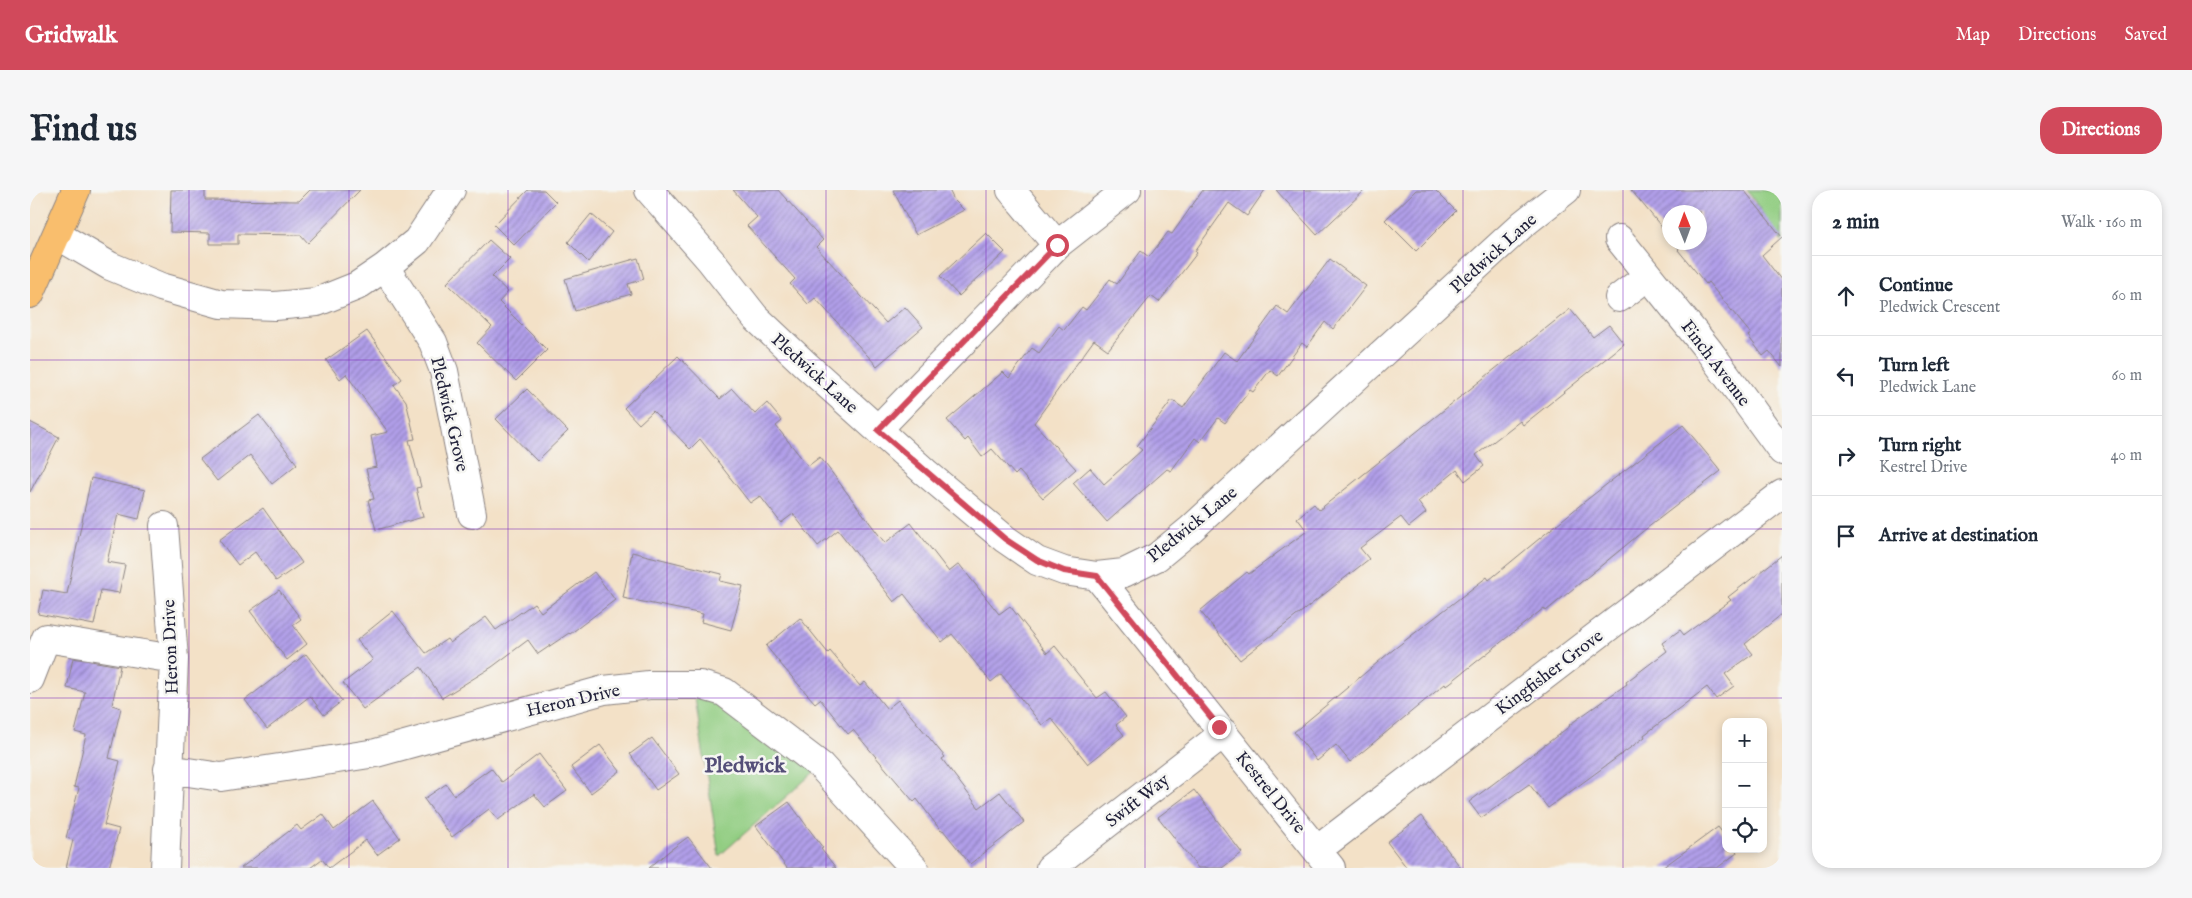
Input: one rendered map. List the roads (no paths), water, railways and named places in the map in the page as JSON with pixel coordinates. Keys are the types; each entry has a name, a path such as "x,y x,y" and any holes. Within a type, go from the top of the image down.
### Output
{"main road":[{"path":"30,294 76,190"}],"street":[{"path":"57,234 110,266 162,287 221,304 275,306 317,302 357,286 385,268 416,241 451,190"},
{"name":"Pledwick Lane","path":"650,190 711,261 755,317 878,430 1005,539 1021,550 1037,560 1064,571 1097,576 1124,573 1157,558 1192,529 1523,224 1566,190"},
{"path":"1011,190 1057,245"},
{"path":"878,430 1057,245 1127,190"},
{"name":"Finch Avenue","path":"1619,239 1709,351 1782,450"},
{"name":"Pledwick Grove","path":"385,268 433,342 444,371 472,514"},
{"path":"1618,298 1648,276"},
{"name":"Kingfisher Grove","path":"1324,859 1782,494"},
{"name":"Heron Drive","path":"164,526 174,659 165,868"},
{"name":"Kestrel Drive","path":"1097,576 1324,859"},
{"path":"30,679 46,638 174,659"},
{"name":"Heron Drive","path":"168,769 221,777 376,753 604,690 649,685 700,685 724,692 821,766 914,868"},
{"name":"Swift Way","path":"1050,868 1224,733"}],"district":[{"name":"Pledwick","path":"745,764"}]}
